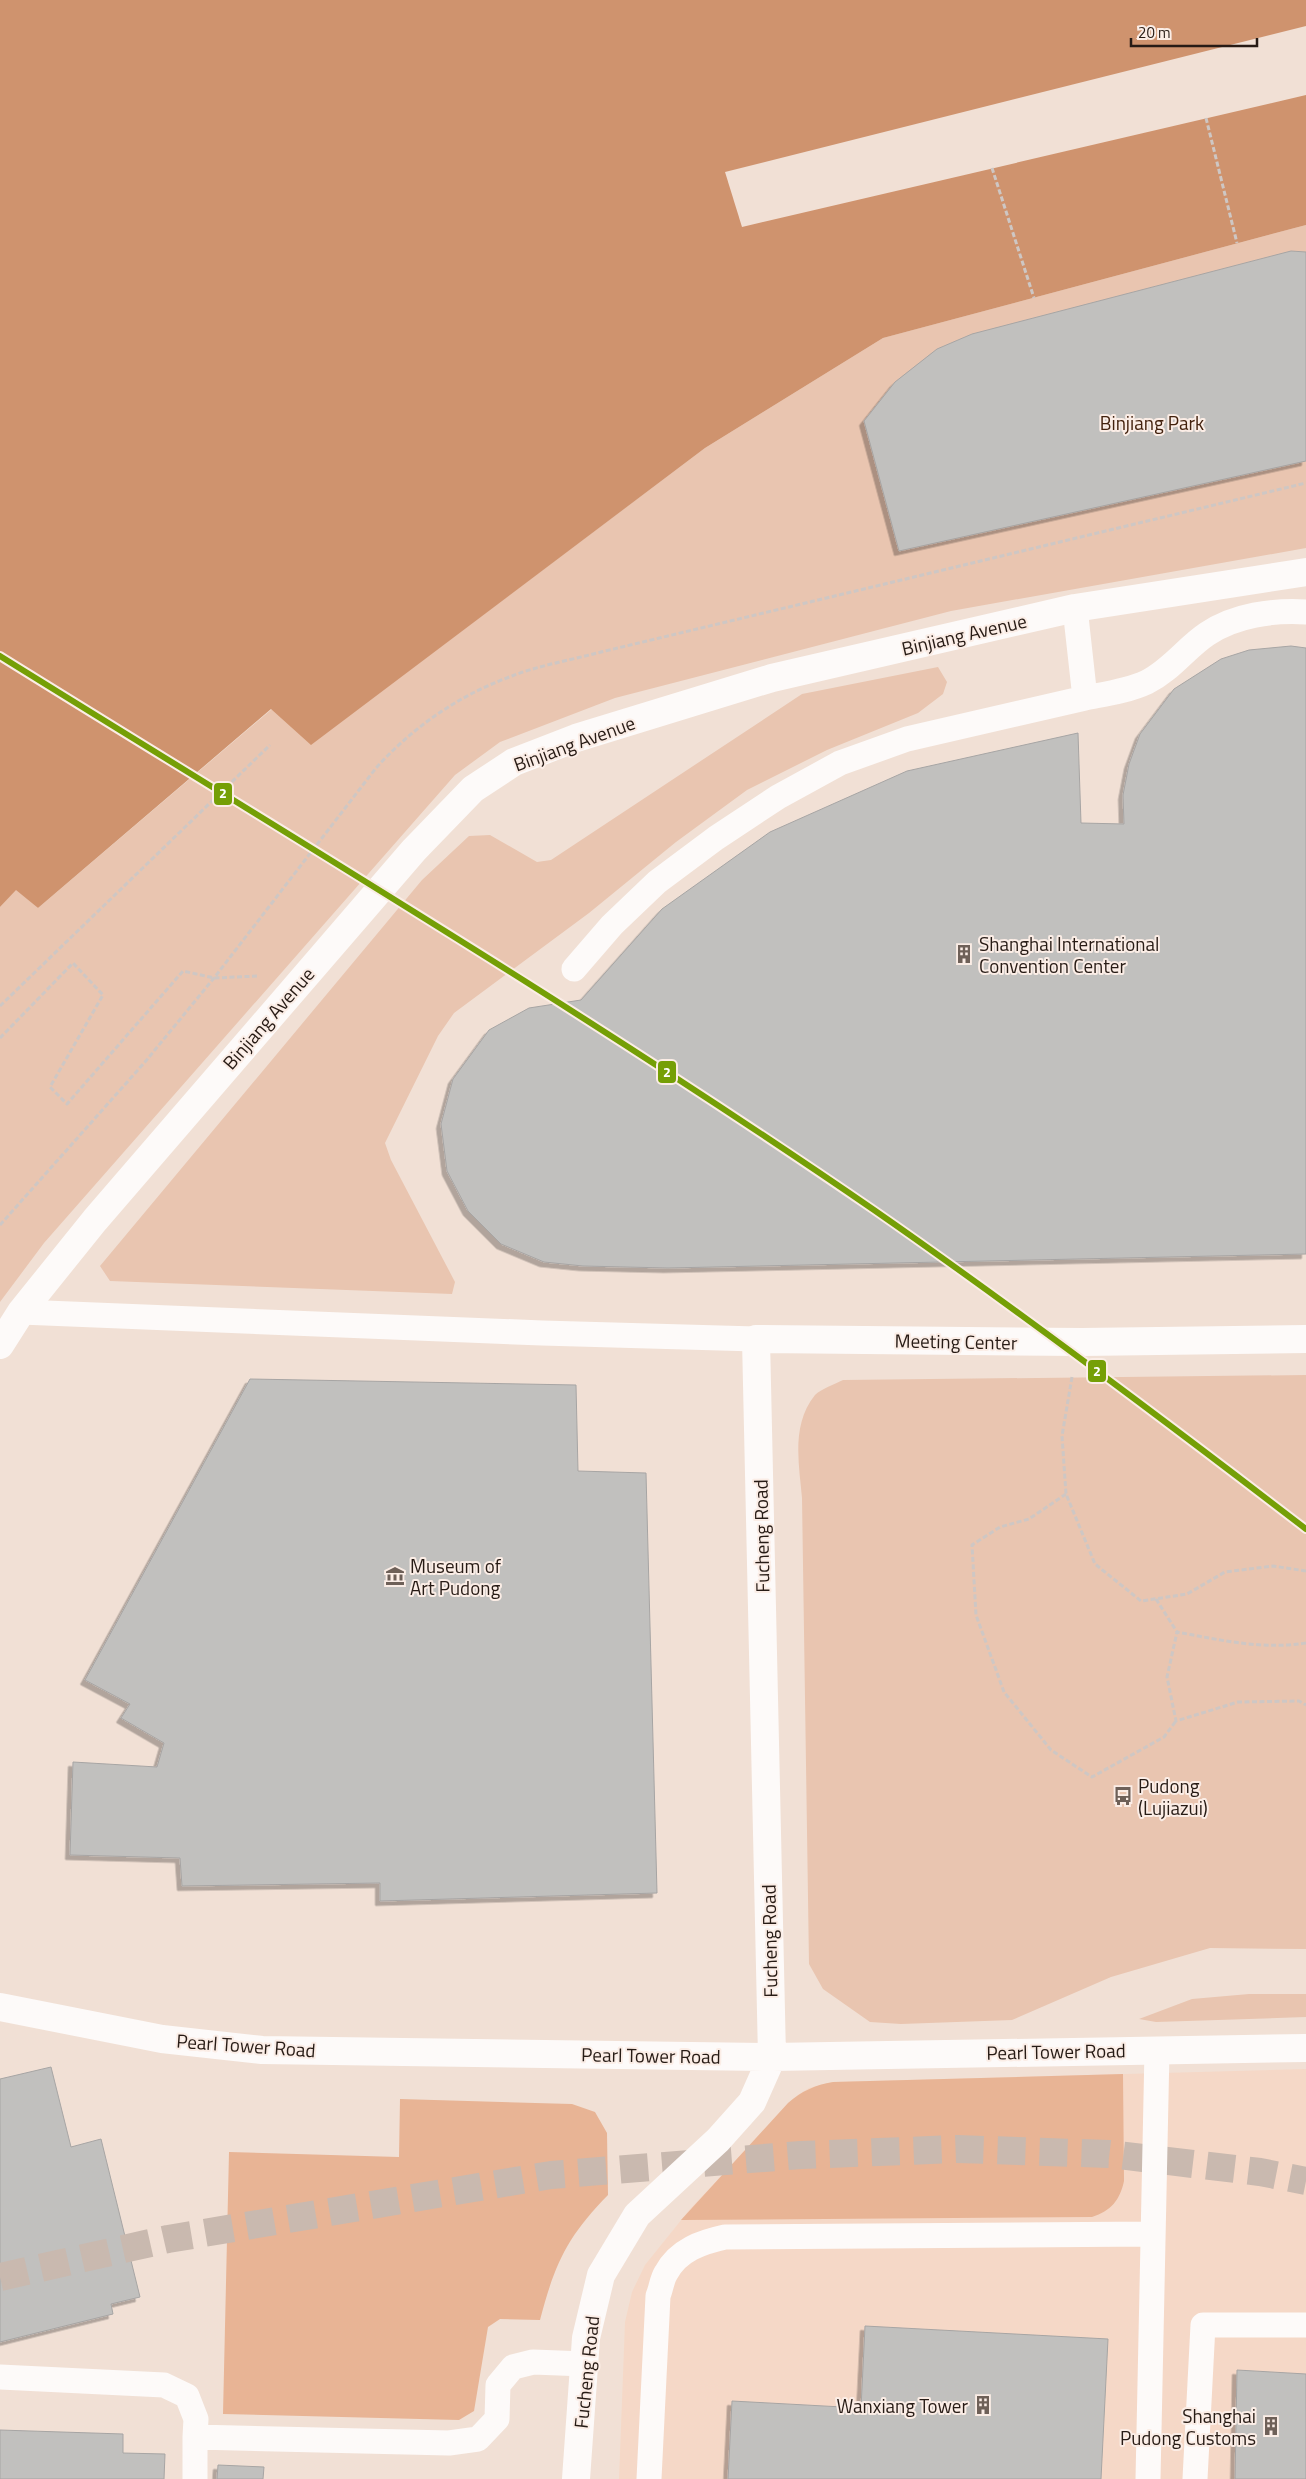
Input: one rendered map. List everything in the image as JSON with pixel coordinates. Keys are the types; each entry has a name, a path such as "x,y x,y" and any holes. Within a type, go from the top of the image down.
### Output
{"street":[{"name":"Binjiang Avenue","path":"0,1345 21,1312 95,1220 414,850 473,788 514,762 576,738 772,678 1075,608 1306,572"},
{"name":"Meeting Center","path":"756,1339 1082,1342 1306,1339"},
{"name":"Fucheng Road","path":"576,2479 586,2338 601,2276 637,2215 718,2140 752,2102 772,2057 756,1339"},
{"name":"Pearl Tower Road","path":"0,2007 162,2039 262,2050 772,2057 1306,2048"}],"lane":[{"path":"1075,608 1085,698"},
{"path":"574,970 612,925 656,882 778,797 840,763 907,739 1085,698 1119,692 1146,682 1167,670 1208,634 1235,621 1268,612 1306,612"},
{"path":"21,1312 542,1333 756,1339"},
{"path":"1148,2479 1157,2050"},
{"path":"649,2479 658,2296 666,2273 681,2256 701,2242 726,2237 1153,2234"},
{"path":"1195,2479 1203,2325 1306,2325"},
{"path":"195,2437 450,2443 478,2439 496,2418 498,2385 513,2367 533,2362 584,2364"},
{"path":"0,2377 164,2385 187,2396 196,2419 195,2479"}],"path":[{"path":"1206,118 1237,243"},
{"path":"992,168 1034,298"},
{"path":"0,1006 270,745"},
{"path":"0,1038 73,963 103,995 50,1087 67,1104 183,971 214,978 306,974"},
{"path":"1082,1342 1076,1352 1062,1436 1066,1494 1096,1564 1141,1601 1188,1594 1225,1572 1273,1566 1306,1571"},
{"path":"1066,1494 1029,1518 1000,1527 972,1545 976,1615 1004,1692 1051,1750 1092,1777 1164,1737 1176,1721 1238,1702 1299,1701 1306,1705"},
{"path":"1156,1599 1177,1632 1167,1677 1176,1721"},
{"path":"1177,1632 1237,1643 1285,1646 1306,1643"}],"shaded area":[{"path":"0,0 1306,0 1306,225 883,338 705,448 311,745 271,709 38,908 16,890 0,907"},
{"path":"1306,2069 1306,2479 619,2479 625,2322 632,2292 645,2265 690,2209 798,2095 809,2088 833,2082"},
{"path":"1123,2074 1124,2181 1120,2194 1114,2204 1099,2215 1092,2217 681,2220 788,2103 798,2095 820,2085 833,2082"},
{"path":"400,2099 572,2104 595,2112 607,2133 608,2195 582,2224 564,2252 551,2282 540,2320 500,2319 488,2327 474,2411 459,2420 223,2414 229,2152 399,2157"}],"green space":[{"name":"Binjiang Park","path":"1306,225 1306,548 951,611 615,698 500,742 455,775 44,1243 0,1302 0,907 16,889 38,908 272,709 311,744 705,448 883,338"},
{"path":"938,667 947,682 943,694 918,713 827,750 747,790 676,842 589,913 454,1013 438,1036 385,1143 391,1160 455,1282 452,1294 110,1281 100,1266 422,880 469,836 490,835 537,862 551,860 802,694"},
{"path":"1306,1375 1306,1949 1210,1948 1111,1977 1012,2020 901,2024 870,2022 823,1989 809,1964 802,1498 798,1458 802,1419 815,1395 843,1380"},
{"path":"1249,1994 1306,1994 1306,2017 1156,2022 1139,2019 1192,1999"}],"pier":[{"path":"1306,26 1306,95 742,227 725,172"}],"building":[{"path":"1291,251 1306,252 1306,461 899,551 864,421 895,382 937,349 972,334"},
{"name":"Shanghai International Convention Center","path":"1291,646 1306,648 1306,1254 668,1268 583,1266 544,1262 501,1244 468,1211 447,1171 441,1124 453,1079 489,1030 529,1008 581,1000 662,909 770,832 907,771 1078,733 1081,823 1124,824 1123,795 1129,764 1140,734 1174,689 1221,659 1249,650"},
{"name":"Museum of Art Pudong","path":"250,1379 576,1385 578,1471 646,1473 657,1893 380,1901 380,1883 182,1886 180,1858 70,1855 73,1762 157,1767 164,1743 121,1718 130,1704 85,1680"},
{"path":"51,2067 71,2147 101,2139 140,2297 111,2304 113,2314 0,2342 0,2079"},
{"name":"Wanxiang Tower","path":"865,2326 1108,2339 1101,2479 728,2479 732,2401 861,2408"},
{"name":"Shanghai Pudong Customs","path":"1237,2370 1306,2374 1306,2479 1235,2479"},
{"path":"0,2430 123,2434 123,2453 165,2454 164,2479 0,2479"},
{"path":"218,2465 264,2467 263,2479 217,2479"}],"tunnel":[{"path":"0,2277 168,2239 551,2175 801,2155 957,2149 1109,2154 1260,2172 1306,2181"}],"transit line":[{"name":"2","path":"0,656 550,997 767,1138 874,1210 1038,1327 1306,1529"}],"place":[{"name":"Shanghai International Convention Center","path":"964,954"},
{"name":"Museum of Art Pudong","path":"395,1576"},
{"name":"Pudong (Lujiazui)","path":"1123,1796"},
{"name":"Wanxiang Tower","path":"983,2405"},
{"name":"Shanghai Pudong Customs","path":"1271,2426"}]}
